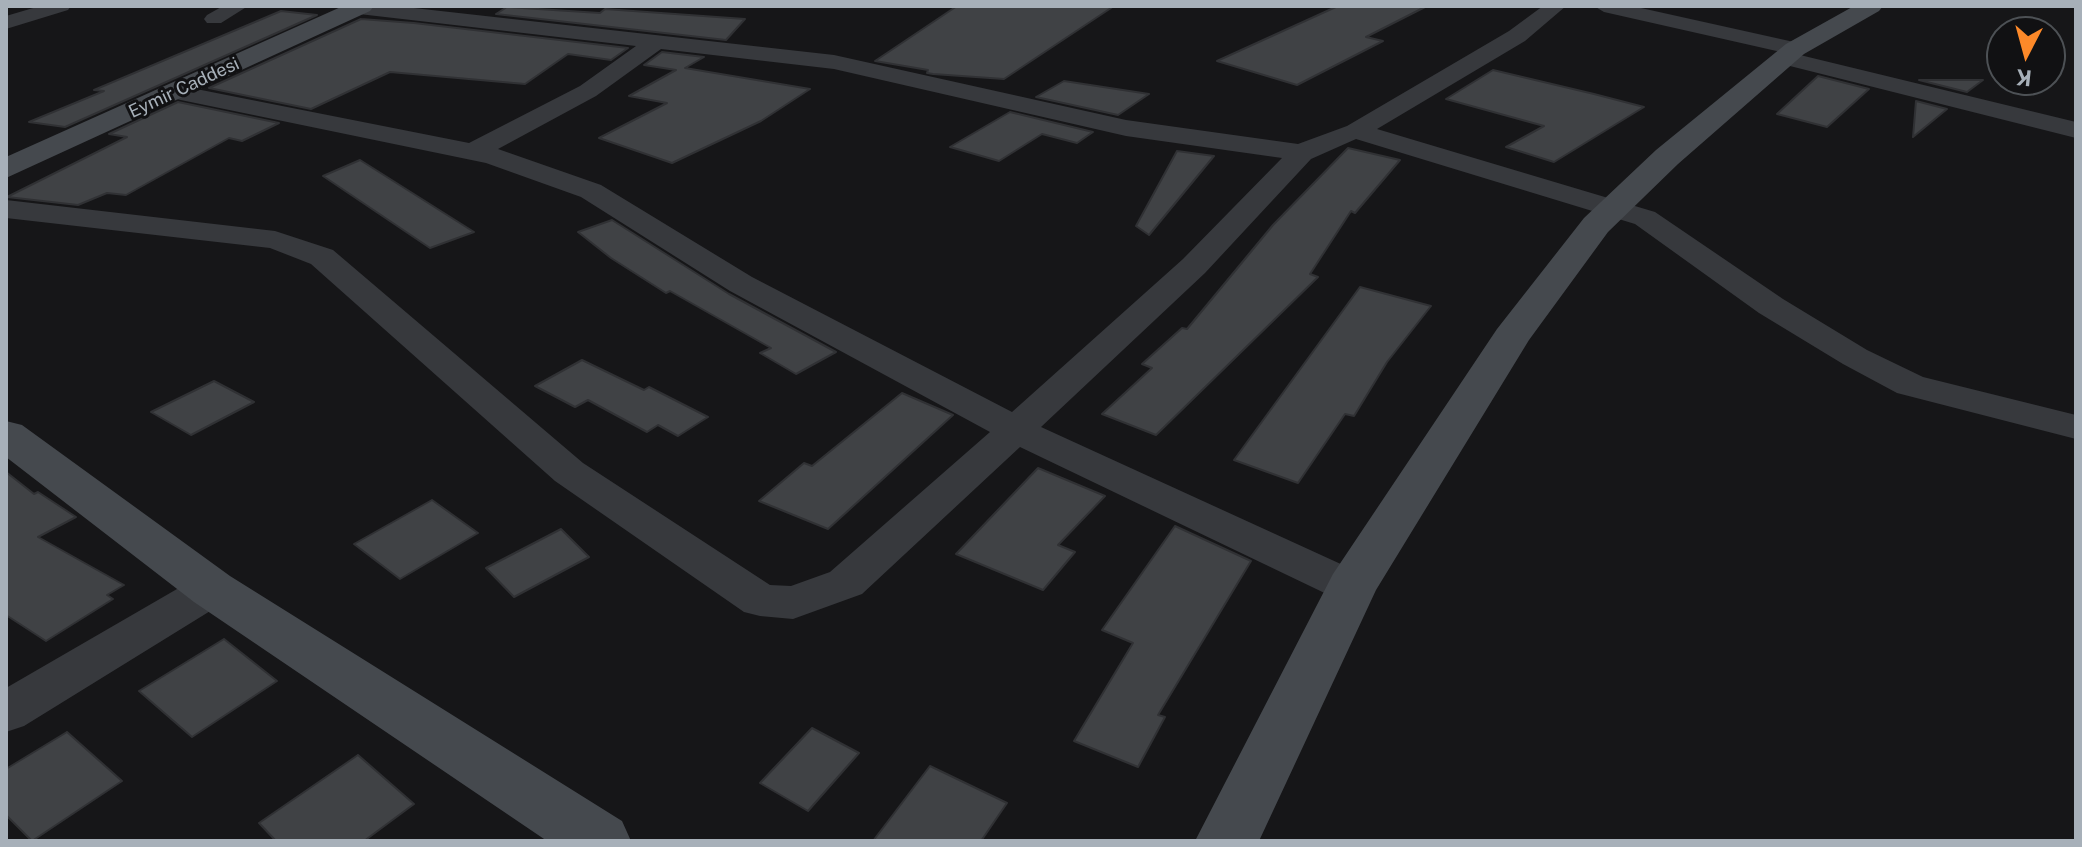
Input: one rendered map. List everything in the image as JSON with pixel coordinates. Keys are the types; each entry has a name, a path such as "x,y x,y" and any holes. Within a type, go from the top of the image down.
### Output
{"street":[{"path":"6,10 19,6"},
{"path":"6,23 61,6"},
{"path":"214,19 238,6"},
{"path":"6,209 275,240 322,257 569,472 760,600 793,603 846,583 1194,266 1302,153 1327,140 1356,131 1517,36 1556,6"},
{"path":"1604,6 1790,54 2074,143"},
{"path":"1227,841 1351,587 1511,337 1596,225 1667,157 1790,54 1871,6"},
{"path":"360,7 834,62 1126,128 1302,153"},
{"name":"Eymir Caddesi","path":"6,169 360,7"},
{"path":"473,152 588,91 658,41"},
{"path":"176,92 473,152 591,191 741,284 1016,430 1351,587"},
{"path":"1356,131 1645,218 1771,306 1910,385 2076,427"},
{"path":"2011,411 2076,399"},
{"path":"6,435 212,589 599,841"},
{"path":"6,712 212,589"}],"building":[{"path":"957,6 1114,6 1004,79 933,74 927,73 928,70 875,61"},
{"path":"1338,6 1427,6 1366,37 1383,41 1297,85 1217,61"},
{"path":"507,7 600,13 605,9 745,19 726,40 496,14"},
{"path":"281,11 317,15 65,127 29,122 104,91 94,90"},
{"path":"361,19 628,48 611,60 568,54 525,84 390,72 311,109 209,88"},
{"path":"662,52 704,57 685,68 810,89 761,121 672,163 599,138 667,103 629,96 676,70 644,65"},
{"path":"1493,70 1644,107 1554,162 1506,147 1544,126 1446,99"},
{"path":"1818,76 1869,89 1827,127 1777,114"},
{"path":"1919,80 1983,80 1967,92"},
{"path":"1064,81 1149,94 1118,115 1036,97"},
{"path":"1916,101 1947,109 1913,137"},
{"path":"178,102 279,123 242,141 229,138 126,195 107,193 78,205 7,197 127,137 109,134"},
{"path":"1010,112 1093,132 1077,143 1042,134 999,161 950,147"},
{"path":"1348,148 1400,160 1355,213 1351,211 1310,274 1318,277 1156,435 1102,414 1152,368 1142,364 1182,328 1187,329 1273,225"},
{"path":"1177,151 1214,156 1149,235 1136,226"},
{"path":"360,160 474,232 430,248 323,176"},
{"path":"612,220 729,294 836,352 796,374 760,353 771,348 670,291 666,293 611,258 578,232"},
{"path":"1360,287 1431,306 1387,362 1354,416 1345,414 1298,483 1234,460"},
{"path":"582,360 644,390 649,387 708,417 678,436 658,425 647,432 588,400 575,407 535,386"},
{"path":"214,381 254,402 191,435 151,412"},
{"path":"902,393 953,415 828,529 759,501 804,463 812,466"},
{"path":"1038,468 1105,496 1058,545 1075,552 1043,590 956,554"},
{"path":"6,472 34,494 38,492 76,517 38,537 124,585 107,595 113,599 46,641 6,615"},
{"path":"432,500 478,533 400,579 354,544"},
{"path":"1175,526 1251,561 1158,715 1165,717 1138,767 1074,741 1133,643 1102,630"},
{"path":"561,529 589,557 514,597 486,568"},
{"path":"224,639 277,681 192,737 139,691"},
{"path":"812,728 859,753 808,811 760,783"},
{"path":"67,732 122,781 32,841 6,815 6,769"},
{"path":"358,755 414,804 364,841 276,841 259,823"},
{"path":"930,766 1007,803 981,841 873,841"}]}
